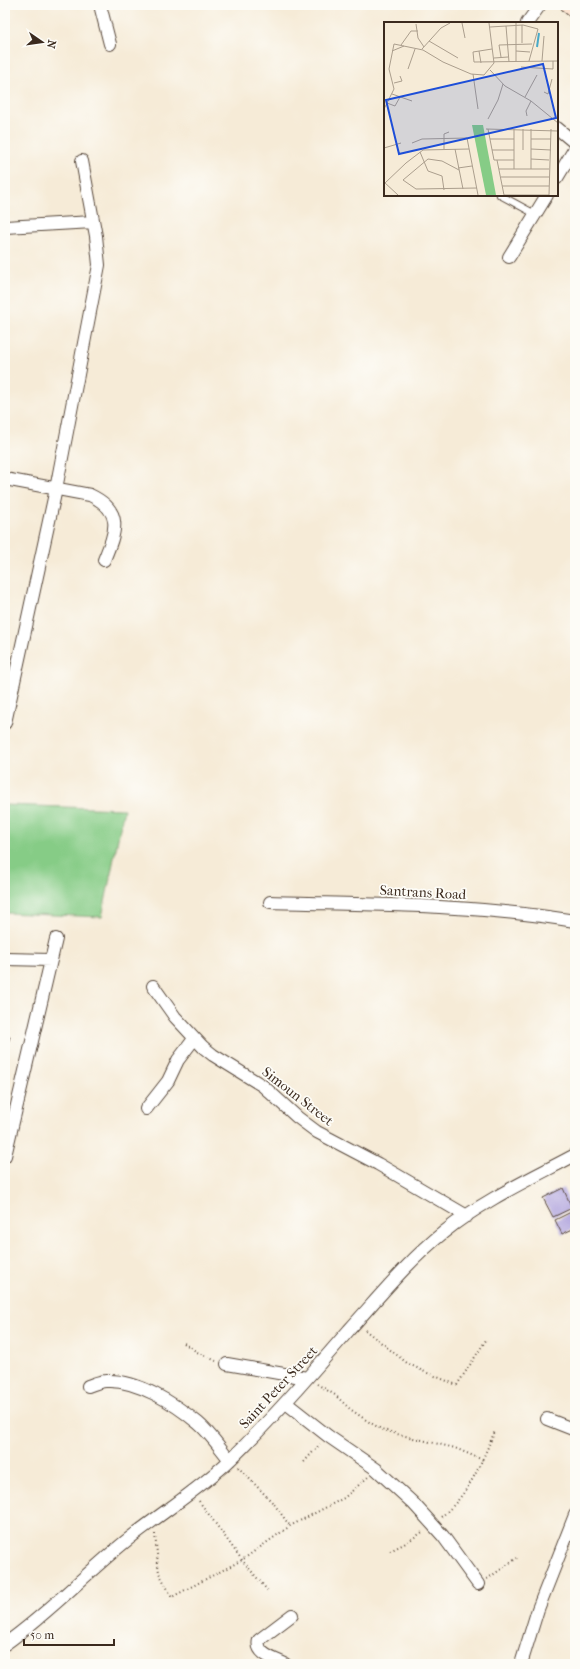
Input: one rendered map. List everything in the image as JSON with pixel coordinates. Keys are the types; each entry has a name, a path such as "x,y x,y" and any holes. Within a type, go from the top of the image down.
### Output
{"main road":[{"path":"569,5 575,10"}],"street":[{"path":"100,5 110,44"},
{"path":"528,22 540,5"},
{"path":"558,129 575,143"},
{"path":"558,176 575,148"},
{"path":"5,723 56,489 99,265 99,252 82,162"},
{"path":"509,257 545,196"},
{"path":"5,227 93,222"},
{"path":"5,479 90,495 102,501 110,510 114,518 114,532 104,560"},
{"name":"Santrans Road","path":"270,902 456,908 535,914 575,921"},
{"path":"5,1156 56,939"},
{"path":"5,959 51,960"},
{"name":"Simoun Street","path":"153,986 175,1017 194,1039 213,1055 263,1086 317,1132 378,1164 467,1216"},
{"path":"146,1109 168,1081 178,1060 194,1039"},
{"name":"Saint Peter Street","path":"5,1644 29,1627 126,1540 192,1492 230,1460 286,1402 418,1256 444,1232 510,1190 575,1155"},
{"path":"227,1364 308,1378"},
{"path":"88,1386 106,1381 126,1382 145,1389 170,1403 198,1423 230,1460"},
{"path":"286,1402 328,1436 376,1469 413,1503 454,1550 478,1584"},
{"path":"547,1420 575,1430"},
{"path":"521,1664 538,1609 575,1515"},
{"path":"285,1664 265,1654 258,1645 259,1640 292,1615"}],"lane":[{"path":"502,196 535,214"}],"path":[{"path":"356,1323 407,1363 457,1385 486,1340"},
{"path":"184,1343 206,1356 227,1364"},
{"path":"308,1378 335,1395 350,1408 381,1429 455,1448 483,1460"},
{"path":"390,1551 404,1544 432,1525 459,1501 467,1490 483,1460 495,1431"},
{"path":"304,1462 328,1436"},
{"path":"230,1460 274,1504 290,1526"},
{"path":"149,1524 156,1538 159,1573 163,1584 172,1596 242,1560 290,1526 344,1498 376,1469"},
{"path":"192,1492 242,1560 268,1592"},
{"path":"478,1584 491,1577 518,1558"}],"green space":[{"path":"5,805 124,809 102,917 5,913"}],"building":[{"path":"5,1036 10,1037 5,1052"},
{"path":"563,1188 572,1208 553,1217 543,1198"},
{"path":"573,1211 575,1216 575,1228 562,1234 555,1220"}]}
